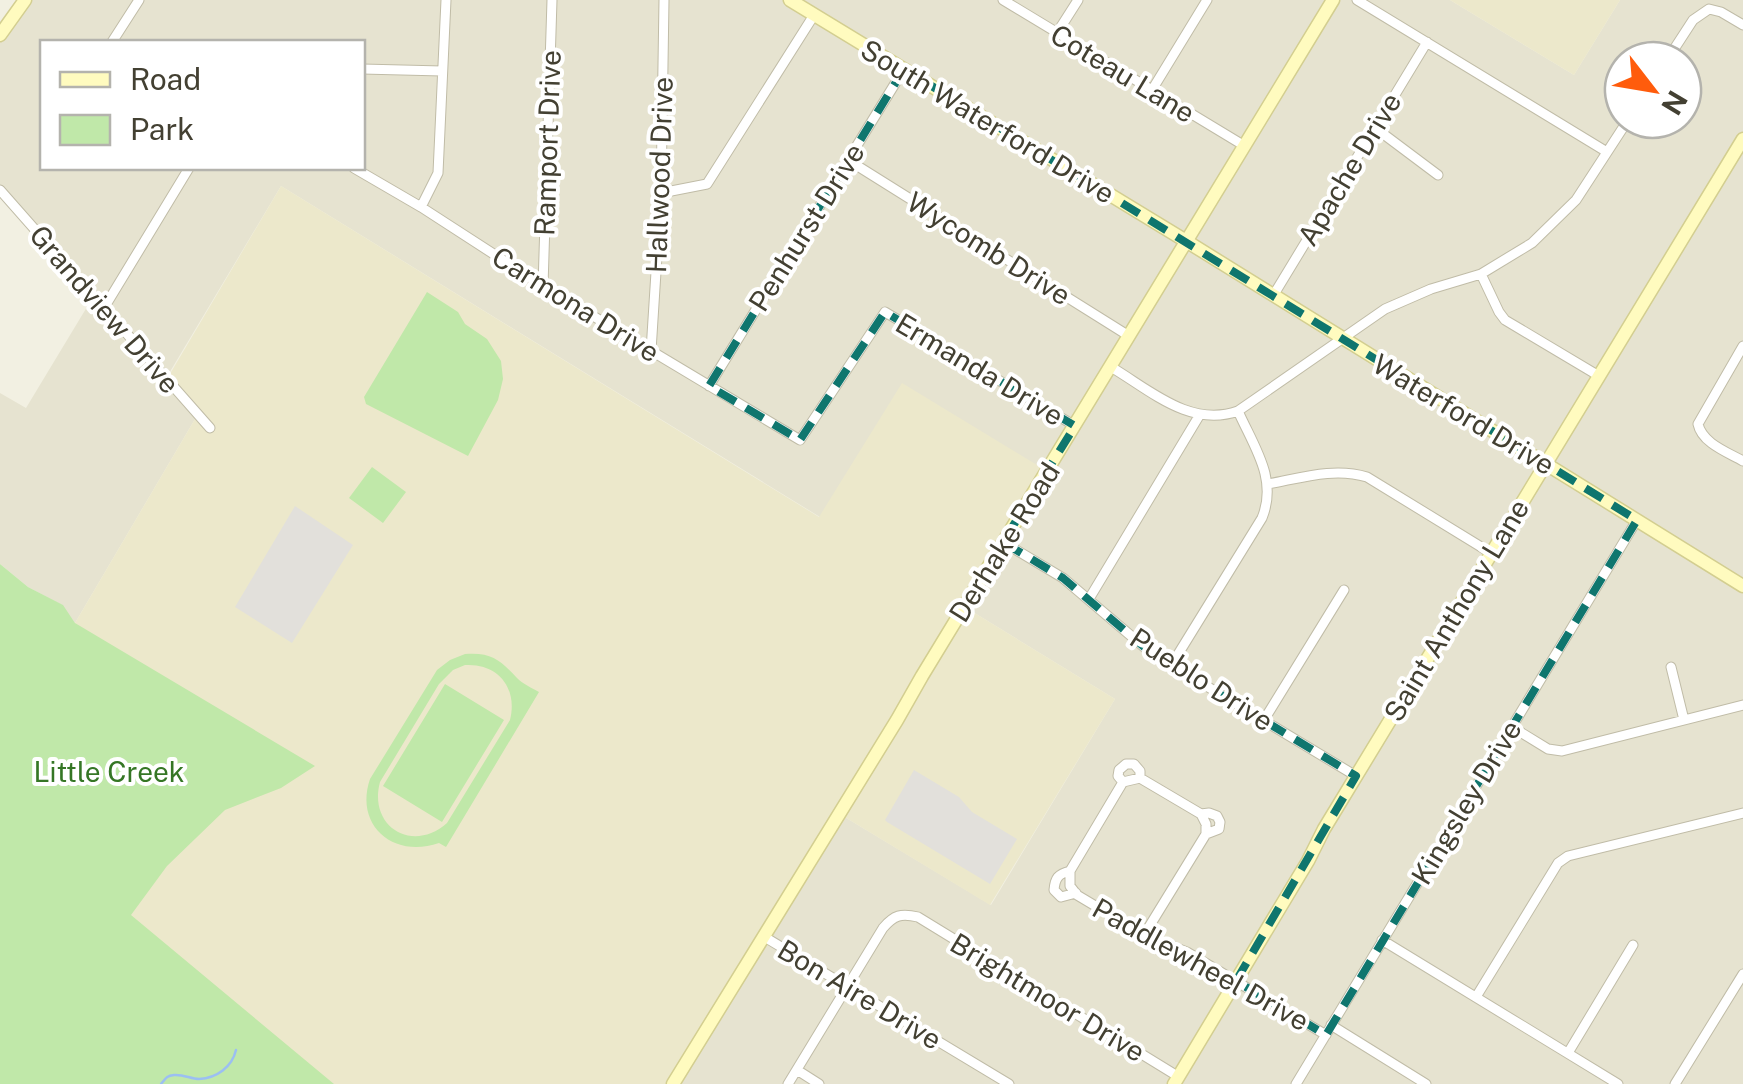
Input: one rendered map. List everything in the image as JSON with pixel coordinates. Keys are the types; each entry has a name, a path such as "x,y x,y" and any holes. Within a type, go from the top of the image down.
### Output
{"street":[{"path":"0,35 24,0"},
{"path":"113,40 138,0"},
{"path":"421,207 438,174 446,0"},
{"name":"Ramport Drive","path":"543,286 552,0"},
{"name":"Hallwood Drive","path":"651,351 661,193 664,0"},
{"name":"South Waterford Drive","path":"790,0 1186,241"},
{"name":"Coteau Lane","path":"1002,0 1243,145"},
{"path":"1057,33 1078,0"},
{"path":"1152,90 1207,0"},
{"name":"Derhake Road","path":"673,1084 1333,0"},
{"path":"1357,0 1607,152"},
{"path":"1680,40 1694,20 1708,9 1743,24"},
{"path":"661,193 706,184 814,15"},
{"name":"Apache Drive","path":"1272,296 1426,42"},
{"path":"365,69 442,71"},
{"name":"Penhurst Drive","path":"709,386 904,69"},
{"path":"1374,127 1438,176"},
{"name":"Saint Anthony Lane","path":"1176,1080 1743,139"},
{"path":"1111,367 1183,410 1200,416 1238,412 1385,309 1431,289 1482,274 1532,243 1576,200 1615,140"},
{"name":"Wycomb Drive","path":"848,160 1129,336"},
{"path":"104,308 188,170"},
{"name":"Carmona Drive","path":"357,170 800,440"},
{"name":"Grandview Drive","path":"0,190 210,428"},
{"name":"Waterford Drive","path":"1186,241 1743,586"},
{"path":"1482,274 1506,320 1598,376"},
{"name":"Ermanda Drive","path":"800,440 884,312 1075,426"},
{"path":"1743,346 1698,424 1700,433 1709,441 1743,462"},
{"path":"1172,664 1262,518 1269,496 1268,484 1238,412"},
{"path":"1089,599 1200,416"},
{"path":"1268,484 1336,471 1368,476 1491,554"},
{"name":"Kingsley Drive","path":"1296,1084 1637,520"},
{"name":"Pueblo Drive","path":"1003,542 1062,578 1150,652 1356,776"},
{"path":"1264,720 1344,590"},
{"path":"1671,667 1684,720"},
{"path":"1512,727 1548,749 1562,750 1743,705"},
{"path":"1073,890 1070,871 1123,782 1140,778 1201,814 1206,834 1144,934"},
{"path":"1476,997 1558,863 1568,856 1743,813"},
{"name":"Paddlewheel Drive","path":"1070,871 1054,880 1054,890 1062,897 1073,890 1144,934 1188,952 1410,1080 1426,1084"},
{"name":"Brightmoor Drive","path":"847,986 892,917 918,917 1176,1080"},
{"name":"Bon Aire Drive","path":"762,936 1009,1084"},
{"path":"1382,940 1618,1084"},
{"path":"1568,1053 1633,946"},
{"path":"1675,1084 1743,974"},
{"path":"788,1084 847,986"},
{"path":"796,1070 820,1084"}],"highlighted area":[{"path":"904,69 1637,520 1326,1035 1236,981 1356,776 1150,652 1063,578 1003,542 1075,426 885,312 800,440 709,386"}],"shaded area":[{"path":"25,0 1326,0 1042,468 820,517 281,186 168,375 0,190 0,35"},
{"path":"1340,0 1450,0 1574,75 1620,0 1743,0 1743,1084 680,1084 843,816 991,905 1115,699 968,609"},
{"path":"1450,0 1620,0 1574,75"},
{"path":"281,186 819,517 902,383 1042,468 669,1084 321,1084 110,911 75,623 195,419 164,384"},
{"path":"90,302 195,419 75,623 62,605 28,587 0,564 0,393 26,408"},
{"path":"295,506 353,545 292,643 235,607"},
{"path":"968,609 1115,699 990,905 843,816"},
{"path":"914,770 1017,839 990,884 885,820"}],"green space":[{"path":"427,292 458,312 465,324 487,339 501,361 503,379 498,400 468,456 366,404 364,397"},
{"path":"372,467 406,492 383,523 349,498"},
{"name":"Little Creek","path":"0,564 28,587 63,605 75,623 315,766 281,788 225,810 167,866 131,915 334,1084 0,1084"},
{"path":"465,654 489,656 539,692 446,847 439,843 407,846 382,835 373,824 367,796 370,779 437,670","holes":["477,665 496,673 508,688 510,720 447,823 420,836 396,831 380,811 380,782 439,684 453,670"]},
{"path":"445,684 504,720 442,822 383,786"}],"waterway":[{"path":"161,1084 171,1075 199,1079 218,1074 231,1062 236,1050"}]}
